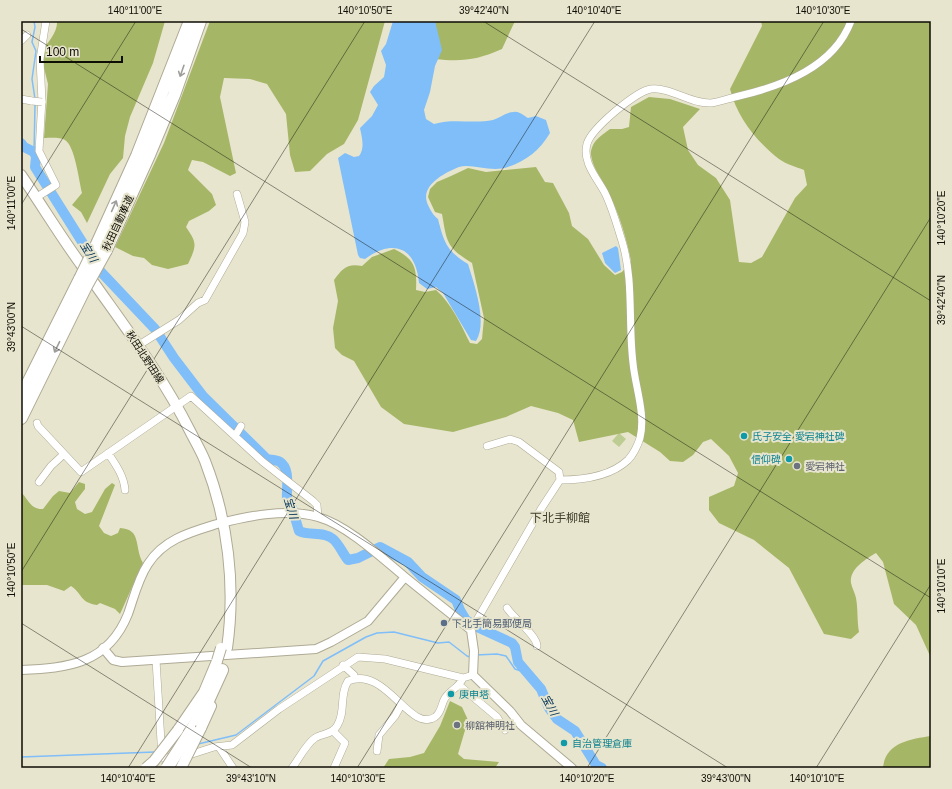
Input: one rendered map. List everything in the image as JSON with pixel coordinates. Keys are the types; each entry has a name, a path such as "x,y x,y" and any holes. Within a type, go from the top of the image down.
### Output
{"highway":[{"name":"秋田自動車道","path":"102,246 190,21"},
{"name":"秋田自動車道","path":"21,397 83,283 149,155 174,95 200,21"},
{"name":"秋田自動車道","path":"21,418 83,283"},
{"path":"167,768 189,729 208,700 221,664"}],"main road":[{"name":"秋田北野田線","path":"21,175 79,261 139,345 177,405 205,461 222,523 228,558 227,617 221,664"},
{"path":"146,768 189,729"},
{"path":"161,768 189,729"},
{"path":"181,768 189,729"}],"street":[{"path":"37,197 56,184 39,151 42,100 40,59 46,21"},
{"path":"560,480 573,480 608,472 628,460 640,438 640,408 633,362 628,269 622,242 608,201 592,173 586,153 587,142 600,125 633,96 643,91 654,89 695,102 711,103 758,92 796,78 814,66 832,49 846,33 850,21"},
{"path":"21,41 27,35"},
{"path":"21,99 32,101 42,100"},
{"path":"139,345 179,320 198,303 204,300 243,232 245,222 237,194"},
{"path":"37,423 38,426 81,472 191,396 283,479 317,505 318,517"},
{"path":"235,436 242,426"},
{"path":"487,446 510,439 519,442 559,472 560,480 541,509 473,627 473,675 521,725 572,768"},
{"path":"108,453 120,472 124,482 124,490"},
{"path":"39,482 51,466 64,454"},
{"path":"21,670 71,666 85,661 103,648 112,640 124,623 140,579 154,555 181,536 222,523 282,513 318,517 334,523 473,627"},
{"path":"103,648 110,657 116,661 156,660 316,649 368,621 405,577"},
{"path":"507,608 537,643 537,646"},
{"path":"156,660 162,758 190,756 207,749 232,745 279,709 343,665 358,657 371,657 463,678 473,675"},
{"path":"343,665 355,678 377,683 387,689 401,705 422,718 434,718 441,710 446,697 460,686 463,678"},
{"path":"292,768 315,738 333,731 340,720 344,689 348,681 355,678"},
{"path":"460,686 497,717 505,730"},
{"path":"377,751 379,735 395,716 401,705"},
{"path":"333,731 345,743 334,768"},
{"path":"219,747 233,768"}],"green space":[{"path":"57,21 165,21 153,63 130,117 125,136 123,158 110,174 87,223 81,212 72,205 82,193 74,156 71,149 63,139 44,138 48,84 40,52 54,34"},
{"path":"210,21 385,21 358,120 344,144 327,154 310,171 295,172 290,155 286,114 267,84 250,79 224,78 220,97 236,173 230,176 203,162 192,160 188,170 212,194 216,205 209,211 189,221 186,227 194,241 193,252 188,264 168,269 152,265 144,258 133,256 115,247 164,143"},
{"path":"423,21 515,21 502,49 477,58 453,60 435,59"},
{"path":"761,21 931,21 931,658 916,625 894,604 883,562 876,553 855,569 851,578 851,583 857,602 859,632 851,639 824,634 789,568 754,540 719,523 709,510 709,497 734,486 738,473 729,456 711,439 703,442 693,455 683,462 670,461 660,452 628,432 579,442 573,420 558,413 531,406 506,417 453,432 404,424 381,407 354,361 342,355 335,348 333,328 338,301 334,280 345,268 352,265 362,266 372,257 394,249 406,257 413,265 416,276 416,290 425,292 436,290 447,302 460,322 470,343 477,344 482,339 484,318 472,263 452,248 447,238 442,214 435,212 428,197 430,189 437,182 468,168 486,172 536,167 545,182 553,183 569,213 572,226 588,239 604,265 615,275 622,272 631,261 626,239 606,187 591,158 591,151 596,141 610,129 622,129 629,127 631,107 649,97 670,99 700,109 683,127 688,150 698,165 716,178 730,200 739,262 751,263 762,257 795,198 807,185 804,170 779,159 748,128 737,109 730,89 762,26"},
{"path":"619,433 626,439 619,447 612,441"},
{"path":"79,482 85,484 85,489 75,502 77,509 85,514 92,512 105,489 112,483 115,485 99,526 104,533 111,536 118,533 120,528 127,529 135,535 140,557 143,563 120,614 115,609 100,603 97,605 87,602 71,586 64,591 47,585 21,585 21,492 35,508 43,509 59,491 70,493"},
{"path":"450,701 462,707 468,720 458,754 464,759 499,762 495,768 383,768 389,759 410,757 424,753 440,726"},
{"path":"931,736 931,768 883,768 888,753 900,744"}],"water":[{"path":"393,21 435,21 442,50 435,66 430,92 424,110 426,119 434,124 448,121 486,121 493,120 508,113 516,112 528,118 536,116 546,120 550,133 537,150 515,165 502,169 488,169 470,166 459,167 434,181 427,192 426,198 428,205 432,213 438,219 447,246 455,255 468,264 479,303 481,324 476,341 471,340 443,293 436,287 427,289 419,283 417,271 408,254 402,250 394,248 385,249 365,259 360,258 358,255 338,158 345,153 354,157 359,156 361,153 362,143 360,128 372,116 378,105 370,92 384,77 386,65 381,51 386,44"},
{"path":"616,246 618,248 621,270 615,273 605,263 602,253"}],"waterway":[{"path":"34,21 35,27 32,42 36,51 32,79 35,99"},
{"path":"34,152 35,105"},
{"name":"宝川","path":"21,143 24,147 34,152 36,157 35,167 101,272 155,329 174,358 203,396 267,459 279,461 286,469 287,500 291,504 299,531 321,534 333,539 348,560 358,558 380,547 408,562 422,577 456,600 466,620 477,627 512,643 515,647 518,662 541,689 549,708 557,719 575,731 596,765 602,768"},
{"path":"198,744 236,735 314,676 323,661 366,637 377,633 394,632 438,643 449,642 470,657"},
{"path":"476,655 497,654 506,656 515,669 527,673"},
{"path":"21,757 155,752"}],"place":[{"name":"氏子安全 愛宕神社碑","path":"744,436"},
{"name":"信仰碑","path":"789,459"},
{"name":"愛宕神社","path":"797,466"},
{"name":"下北手簡易郵便局","path":"444,623"},
{"name":"庚申塔","path":"451,694"},
{"name":"柳舘神明社","path":"457,725"},
{"name":"自治管理倉庫","path":"564,743"}],"district":[{"name":"下北手柳館","path":"560,518"}]}
